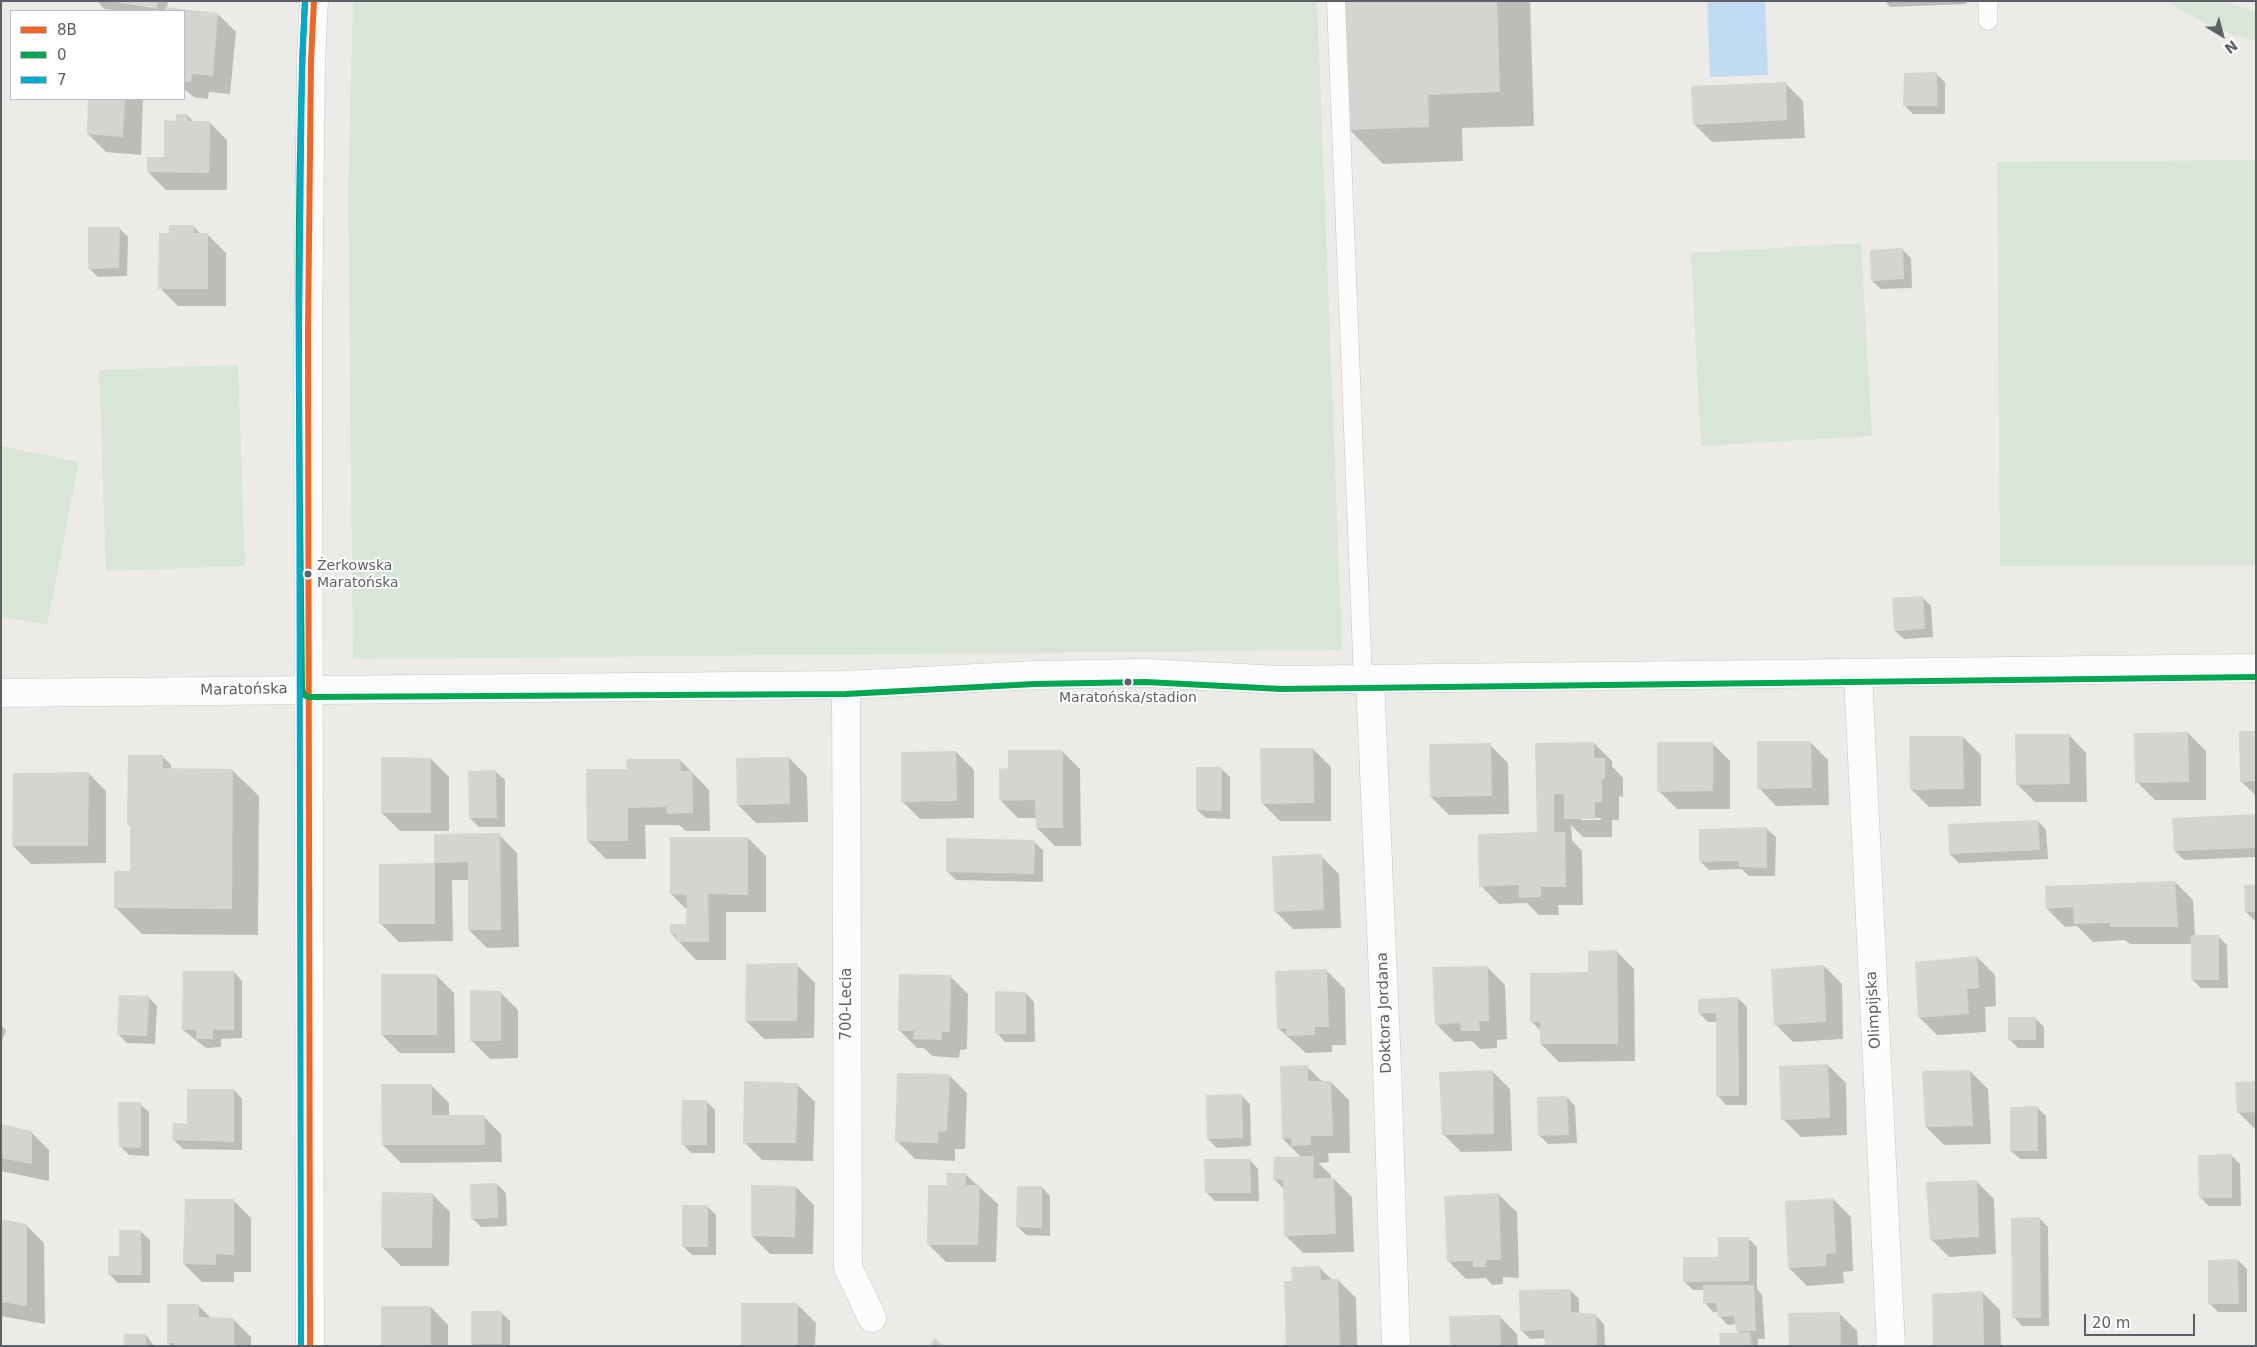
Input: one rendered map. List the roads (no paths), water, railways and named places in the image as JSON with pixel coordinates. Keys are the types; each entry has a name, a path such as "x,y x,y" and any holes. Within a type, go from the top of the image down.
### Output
{"street":[{"path":"310,1346 308,331 311,60 314,1"},
{"name":"Maratońska","path":"1,693 846,685 1035,675 1146,673 1281,680 1367,680 1858,675 2256,668"},
{"name":"Olimpijska","path":"1858,675 1891,1346"},
{"name":"Doktora Jordana","path":"1367,680 1387,1076 1396,1346"},
{"name":"700-Lecia","path":"846,685 848,1267 872,1318"}],"lane":[{"path":"1336,1 1367,680"},
{"path":"1988,1 1988,21"}],"water":[{"path":"1707,1 1765,1 1768,75 1710,77"}],"place":[{"name":"Żerkowska Maratońska","path":"308,574"},
{"name":"Maratońska/stadion","path":"1128,682"}]}
